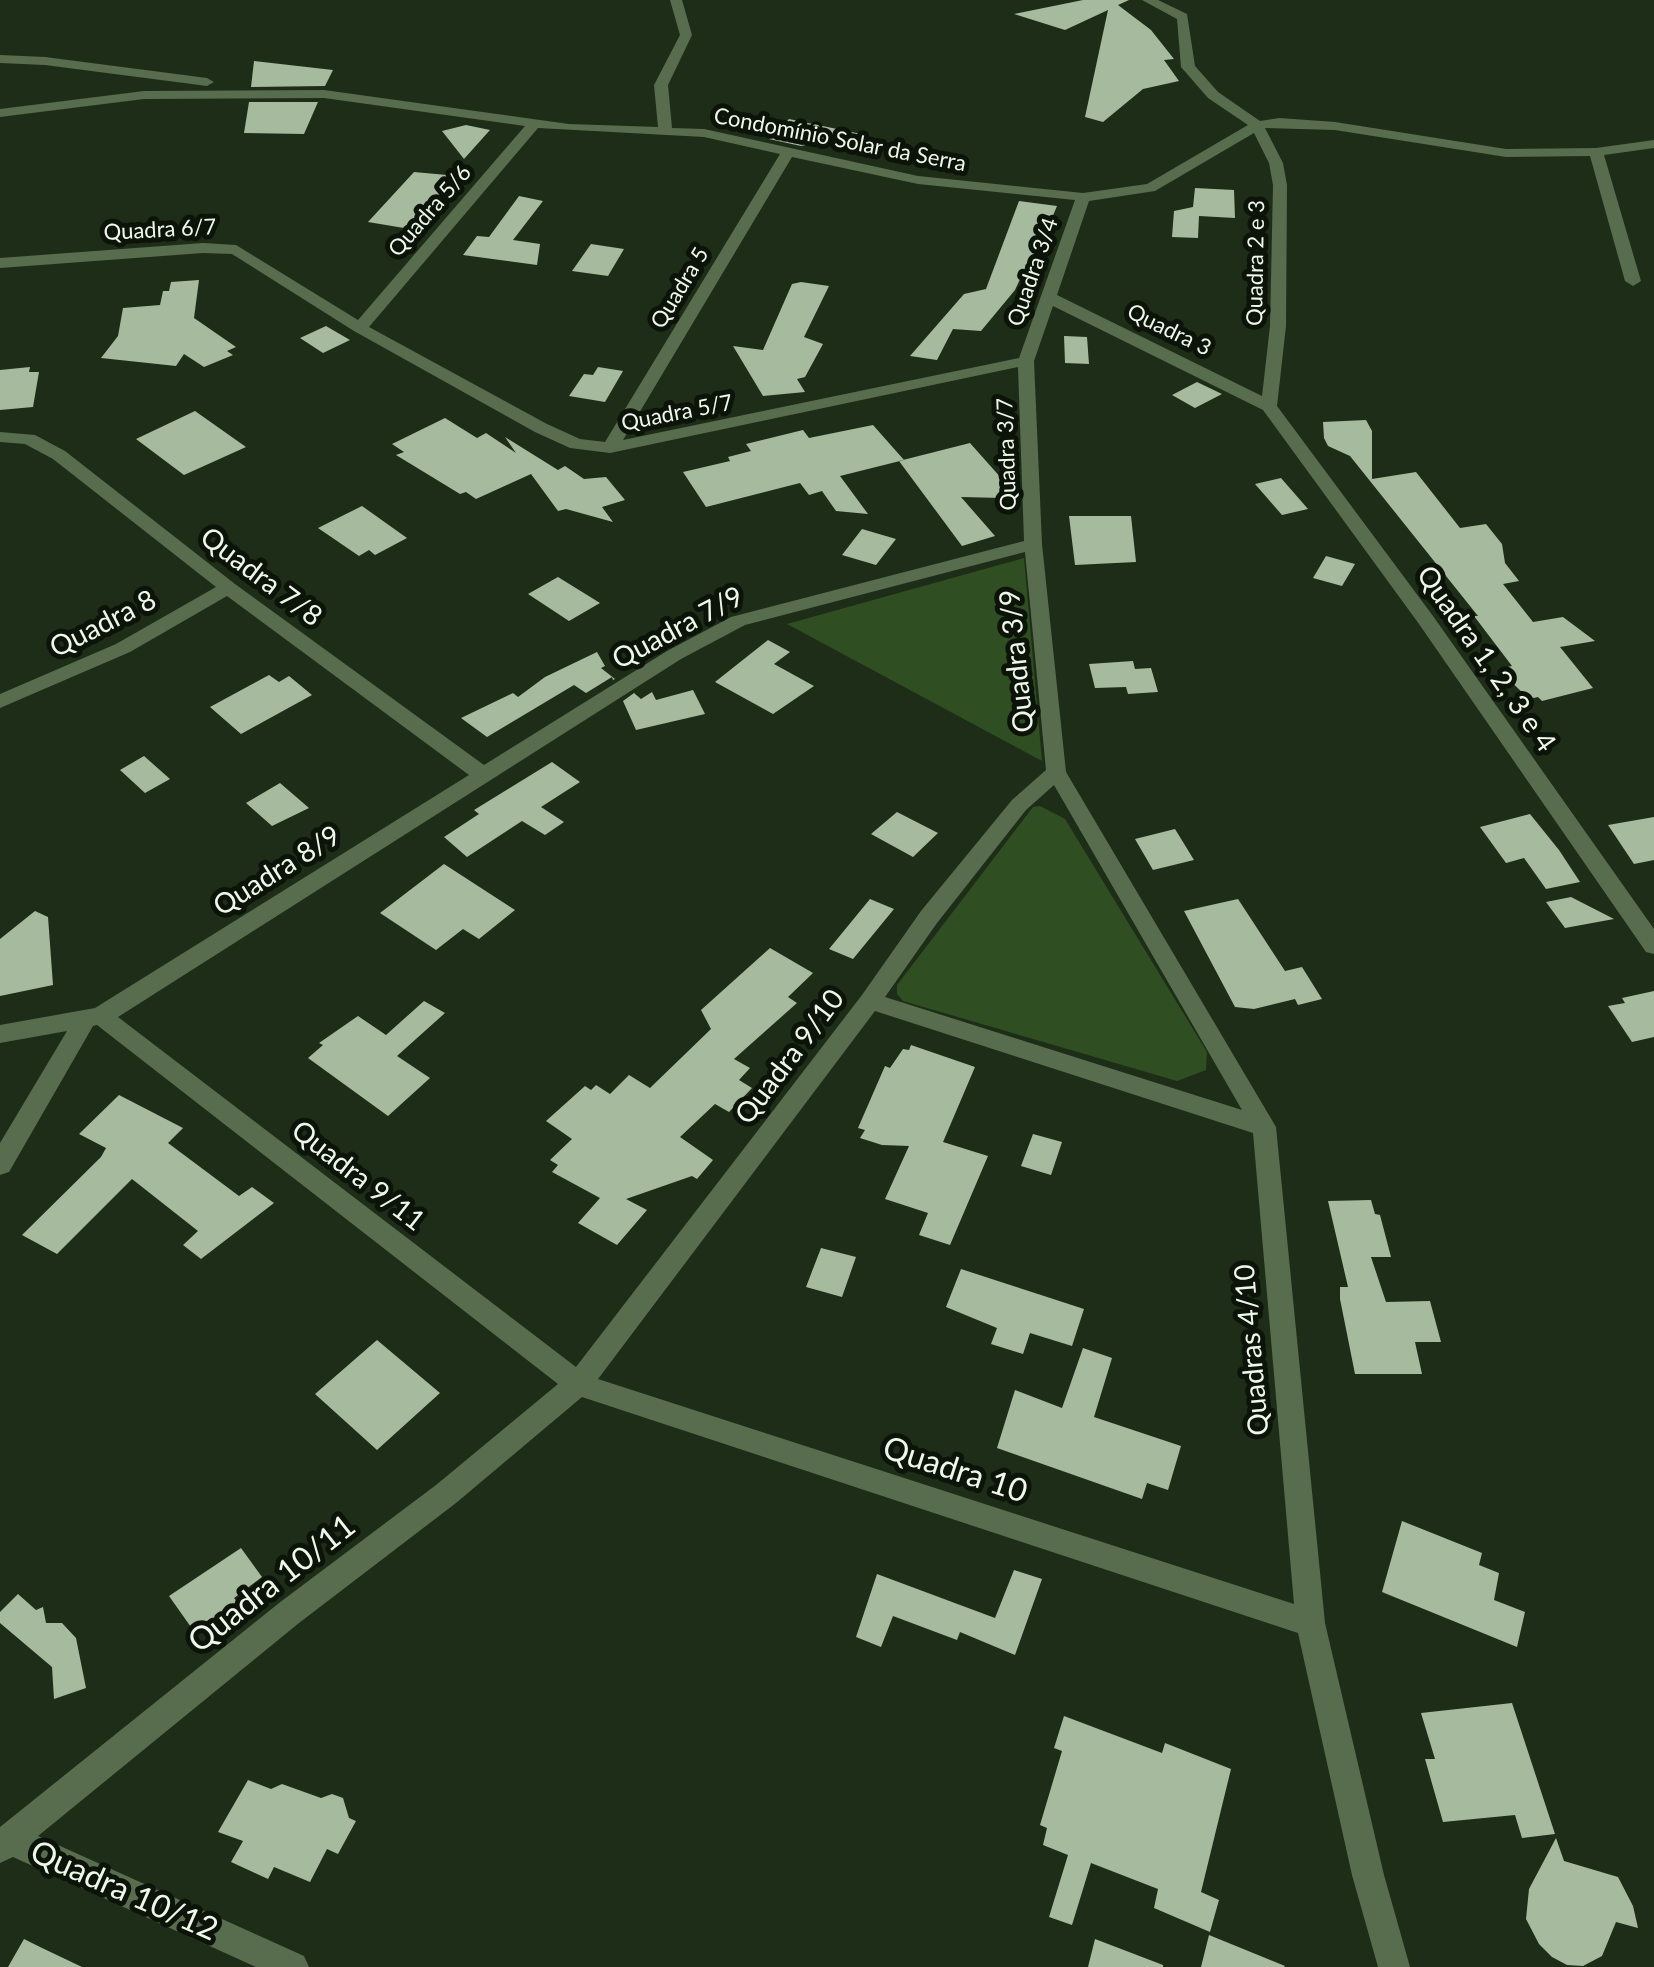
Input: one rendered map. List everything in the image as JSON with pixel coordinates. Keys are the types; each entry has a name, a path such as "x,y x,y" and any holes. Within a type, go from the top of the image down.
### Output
{"street":[{"path":"665,130 661,85 686,35 676,0"},
{"path":"1148,0 1183,17"},
{"path":"1178,0 1188,67 1213,95 1257,125 1312,124 1506,153 1596,152 1654,144"},
{"path":"0,59 170,76 239,92"},
{"name":"Condomínio Solar da Serra","path":"0,114 144,95 239,92 364,97 534,124 704,133 918,180 1083,198 1150,188 1257,125"},
{"name":"Quadra 5/6","path":"360,328 534,124"},
{"name":"Quadra 2 e 3","path":"1257,125 1276,163 1280,185 1278,326 1269,406"},
{"name":"Quadra 5","path":"610,448 788,152"},
{"path":"1596,152 1633,280"},
{"name":"Quadra 3/4","path":"1026,362 1083,198"},
{"name":"Quadra 6/7","path":"0,263 203,248 236,250 360,328"},
{"name":"Quadra 3","path":"1048,296 1269,406"},
{"name":"Quadra 5/7","path":"360,328 541,428 576,444 610,448 1026,362"},
{"name":"Quadra 3/7","path":"1026,362 1033,544"},
{"name":"Quadra 1, 2, 3 e 4","path":"1269,406 1426,620 1654,946"},
{"name":"Quadra 7/8","path":"0,437 29,439 58,455 228,588 485,776"},
{"name":"Quadra 3/9","path":"1033,544 1056,772"},
{"name":"Quadra 7/9","path":"485,776 674,655 738,621 1033,544"},
{"name":"Quadra 8","path":"0,702 123,648 228,588"},
{"name":"Quadra 9/10","path":"578,1384 870,1002 929,917 1019,804 1056,772"},
{"name":"Quadras 4/10","path":"1056,772 1264,1126 1310,1623 1368,1875 1394,1967"},
{"name":"Quadra 8/9","path":"94,1016 485,776"},
{"path":"870,1002 1264,1126"},
{"path":"0,1034 94,1016"},
{"path":"0,1165 94,1016"},
{"name":"Quadra 9/11","path":"94,1016 578,1384"},
{"name":"Quadra 10","path":"578,1384 1310,1623"},
{"name":"Quadra 10/11","path":"4,1843 288,1613 446,1494 578,1384"},
{"name":"Quadra 10/12","path":"4,1843 293,1967"}],"green space":[{"path":"1024,558 1042,761 787,624"},
{"path":"1040,806 1065,819 1207,1052 1206,1070 1177,1081 903,1001 897,994 897,985 1033,807"}],"building":[{"path":"1083,0 1129,0 1118,5 1151,30 1174,59 1164,60 1179,81 1143,89 1103,122 1085,117 1108,10 1065,30 1014,14"},
{"path":"254,61 333,70 325,86 251,87"},
{"path":"249,102 318,102 304,134 244,133"},
{"path":"789,119 861,134 801,146 769,139"},
{"path":"466,125 490,130 464,159 442,131"},
{"path":"414,172 458,176 410,229 368,222"},
{"path":"1195,188 1234,190 1235,218 1199,216 1198,238 1172,237 1174,211 1193,207"},
{"path":"519,196 543,201 513,240 540,244 537,265 463,255 477,236 489,237"},
{"path":"1019,201 1057,206 1027,278 1021,277 981,331 953,329 937,360 910,356 964,294 986,289"},
{"path":"591,244 624,249 608,276 572,271"},
{"path":"199,280 194,318 236,347 227,351 233,355 204,367 184,354 176,366 101,358 118,336 123,308 160,305 163,291 169,291 171,282"},
{"path":"792,284 829,286 804,337 823,344 805,377 797,379 805,392 763,396 733,346 763,350"},
{"path":"326,326 350,340 323,353 300,338"},
{"path":"1064,336 1087,337 1089,364 1065,363"},
{"path":"30,367 29,372 39,372 33,407 0,410 0,370"},
{"path":"598,367 623,371 605,402 569,396 584,374 593,375"},
{"path":"1197,382 1222,394 1195,408 1172,395"},
{"path":"195,411 246,447 184,475 136,439"},
{"path":"445,418 477,438 486,433 516,453 505,437 558,470 565,466 584,479 606,477 625,500 602,507 613,522 566,509 558,511 531,474 476,499 466,492 460,494 396,455 404,452 392,444"},
{"path":"1366,420 1372,431 1372,479 1416,472 1460,528 1486,524 1502,544 1505,563 1519,581 1503,584 1533,622 1563,617 1595,641 1560,647 1593,688 1542,701 1538,697 1529,699 1498,669 1512,666 1474,616 1478,616 1350,456 1328,446 1323,422"},
{"path":"873,425 904,460 840,476 868,514 836,511 822,491 809,495 800,483 706,507 683,472 730,461 728,457 751,451 746,444 803,430 809,438"},
{"path":"970,443 1002,479 1003,498 961,497 995,536 962,546 899,461"},
{"path":"1281,478 1308,509 1282,515 1255,484"},
{"path":"362,506 407,538 375,555 369,550 359,556 318,528"},
{"path":"1069,516 1131,516 1136,562 1075,565"},
{"path":"862,529 896,539 876,565 842,555"},
{"path":"1326,556 1355,564 1342,586 1313,578"},
{"path":"558,577 600,603 569,621 528,594"},
{"path":"768,640 790,652 774,664 814,686 773,714 715,682"},
{"path":"597,652 605,666 601,668 615,679 612,677 586,693 574,685 487,737 461,718 513,693 518,697 545,677"},
{"path":"1133,661 1135,669 1151,668 1158,692 1128,694 1126,687 1095,688 1089,664"},
{"path":"269,675 279,682 289,676 312,695 241,734 210,707"},
{"path":"693,690 705,714 636,730 623,701 634,693 641,699 652,692 656,700"},
{"path":"144,756 170,779 145,793 120,770"},
{"path":"552,762 580,782 541,807 564,822 545,835 522,821 467,857 444,837 479,814 474,810"},
{"path":"280,783 309,808 272,826 246,803"},
{"path":"897,812 938,833 913,857 871,834"},
{"path":"1530,814 1580,882 1546,889 1524,858 1506,863 1480,827"},
{"path":"1654,817 1654,860 1634,864 1608,825"},
{"path":"1175,829 1194,860 1153,870 1135,839"},
{"path":"444,864 515,910 479,939 463,929 436,950 380,913"},
{"path":"1571,897 1614,919 1565,928 1546,902"},
{"path":"870,899 894,909 853,959 829,949"},
{"path":"1238,899 1285,971 1302,967 1322,999 1298,1005 1295,999 1254,1009 1235,1007 1184,911"},
{"path":"35,911 48,917 53,985 0,996 0,939"},
{"path":"770,948 813,973 788,997 797,1003 734,1059 750,1068 739,1080 752,1088 729,1112 715,1104 680,1137 713,1160 697,1179 692,1176 626,1199 647,1210 617,1245 578,1223 600,1198 552,1172 558,1165 550,1160 572,1139 546,1121 585,1086 591,1090 596,1085 610,1094 629,1075 650,1088 711,1029 701,1010"},
{"path":"1654,991 1654,1037 1632,1042 1608,1006 1625,1003 1622,998"},
{"path":"424,1001 445,1013 397,1056 430,1078 388,1116 308,1058 323,1045 319,1043 358,1016 386,1035"},
{"path":"911,1045 975,1067 943,1142 988,1156 950,1245 919,1235 928,1213 885,1199 909,1146 882,1145 860,1138 865,1130 858,1128 885,1066 890,1068 903,1049 909,1050"},
{"path":"119,1095 183,1128 168,1143 239,1196 252,1187 274,1203 201,1259 183,1245 198,1231 132,1179 57,1254 22,1235 101,1157 106,1148 79,1134"},
{"path":"1033,1134 1062,1142 1051,1175 1021,1166"},
{"path":"1371,1200 1375,1214 1380,1215 1391,1257 1371,1257 1386,1302 1430,1301 1441,1342 1415,1342 1422,1374 1355,1374 1340,1299 1340,1287 1348,1287 1328,1201"},
{"path":"821,1248 856,1257 842,1297 806,1287"},
{"path":"961,1269 1084,1309 1072,1346 1030,1333 1023,1354 991,1344 997,1328 946,1307"},
{"path":"377,1340 440,1393 377,1450 315,1394"},
{"path":"1083,1348 1112,1358 1094,1417 1181,1446 1168,1490 1147,1483 1142,1499 997,1448 1015,1390 1062,1408"},
{"path":"1402,1521 1482,1553 1479,1565 1499,1573 1494,1600 1525,1612 1517,1647 1382,1592"},
{"path":"241,1548 262,1577 234,1598 240,1605 208,1632 202,1623 193,1630 169,1596"},
{"path":"1014,1570 1042,1579 1015,1655 960,1632 957,1640 893,1616 881,1647 856,1637 877,1574 995,1618"},
{"path":"18,1594 36,1610 43,1607 46,1623 62,1623 76,1638 86,1688 54,1699 52,1667 0,1623 0,1612"},
{"path":"1512,1703 1555,1834 1522,1838 1515,1815 1443,1822 1425,1759 1435,1759 1421,1713"},
{"path":"1064,1716 1162,1753 1165,1743 1231,1769 1201,1892 1219,1900 1210,1932 1154,1908 1158,1889 1091,1863 1072,1925 1049,1917 1068,1855 1043,1845 1047,1828 1040,1825 1062,1751 1054,1748"},
{"path":"248,1780 271,1789 282,1784 321,1798 332,1794 343,1798 349,1818 356,1821 338,1854 327,1849 310,1882 274,1867 268,1879 231,1862 243,1841 218,1832"},
{"path":"1556,1838 1564,1861 1618,1877 1633,1906 1638,1928 1616,1922 1602,1956 1583,1966 1567,1965 1552,1957 1539,1944 1526,1919 1529,1889"},
{"path":"1209,1935 1285,1966 1201,1967"},
{"path":"24,1939 40,1947 82,1967 8,1967"},
{"path":"1095,1939 1163,1965 1163,1967 1088,1967"}]}
